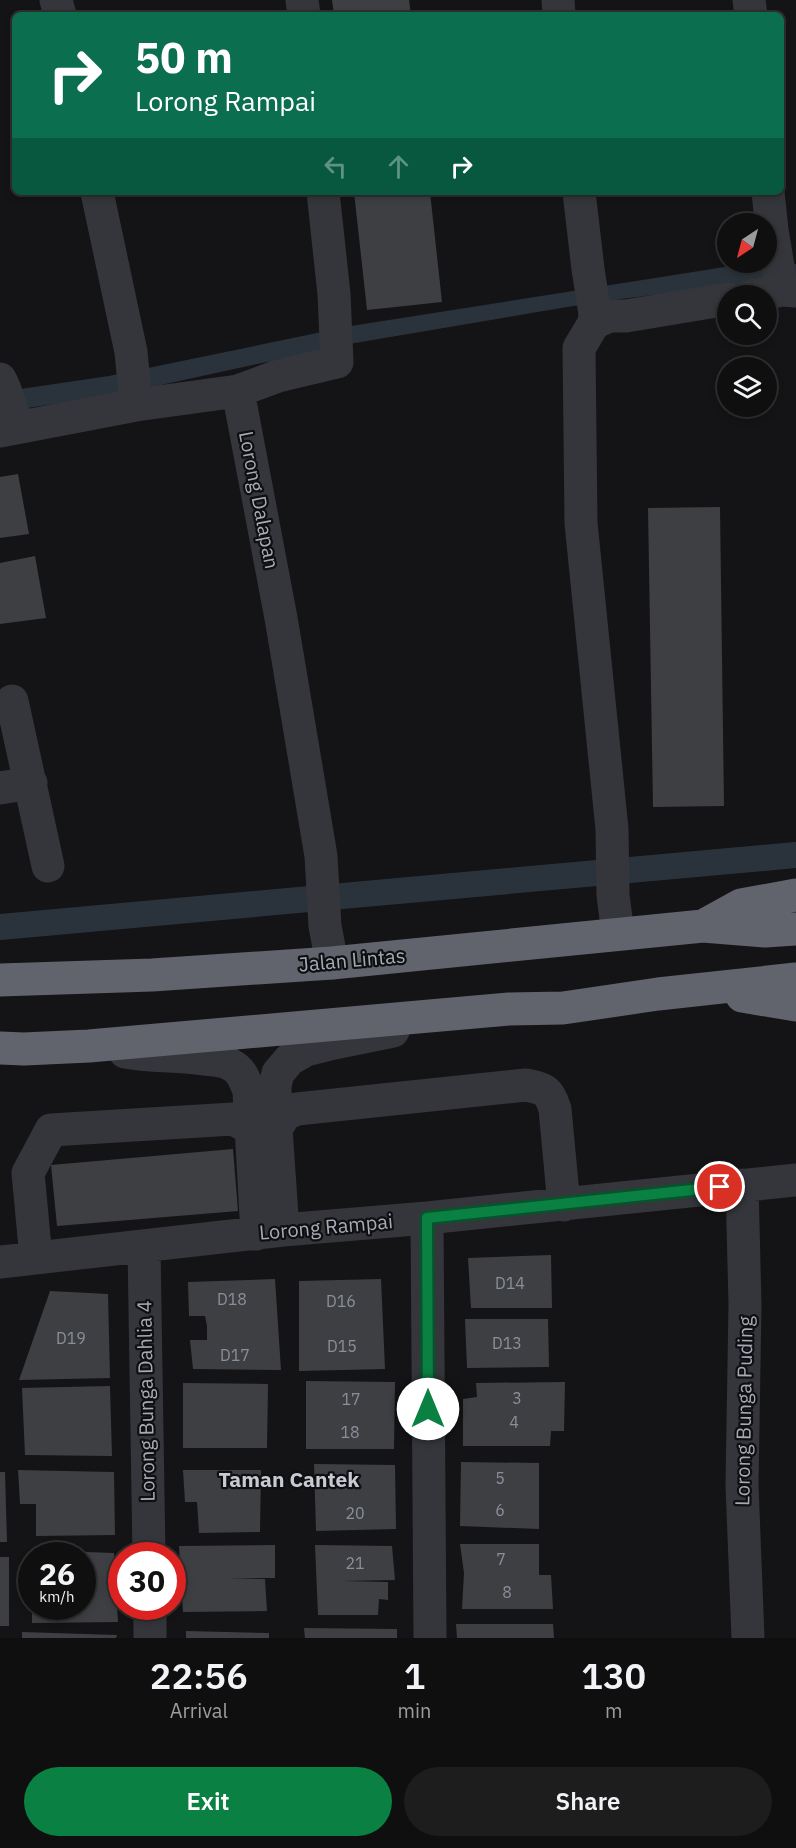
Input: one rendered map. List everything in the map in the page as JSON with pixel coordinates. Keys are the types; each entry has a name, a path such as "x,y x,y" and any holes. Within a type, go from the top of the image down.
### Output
{"highway":[{"name":"Jalan Lintas","path":"702,926 741,905 796,895"},
{"name":"Jalan Lintas","path":"0,980 152,975 332,963 702,926 765,931 796,929"},
{"path":"8,1050 89,1046 509,1009 563,1008 658,994 796,979"},
{"path":"704,990 796,1005"}],"street":[{"path":"98,195 131,352 136,405"},
{"path":"2,381 11,425 238,391 278,376 337,362 334,294 323,195"},
{"path":"579,195 595,318 579,348 581,523 612,829 613,895 618,934"},
{"path":"768,195 772,230 789,291"},
{"path":"595,318 626,316 717,301"},
{"name":"Lorong Dalapan","path":"238,391 281,618 321,856 325,926 332,963"},
{"path":"12,700 16,785 48,866"},
{"path":"263,1129 278,1073 290,1059 306,1050 334,1042 509,1009"},
{"path":"89,1046 143,1055 221,1061 231,1064 241,1072 263,1129 270,1232"},
{"path":"263,1129 297,1109 526,1085 543,1089 551,1095 555,1109 564,1205"},
{"path":"36,1258 28,1173 51,1130 232,1119 263,1129"},
{"name":"Lorong Rampai","path":"0,1262 270,1232 564,1205 796,1180"},
{"name":"Lorong Bunga Puding","path":"742,1185 745,1304 742,1485 748,1638"},
{"path":"427,1218 430,1638"},
{"name":"Lorong Bunga Dahlia 4","path":"144,1247 149,1542"},
{"path":"150,1620 150,1638"}],"shaded area":[{"path":"796,264 796,283 717,285 717,287 597,302 349,344 115,395 0,412 0,392 109,376 351,326 717,268 717,273 777,273 777,265"}],"building":[{"path":"332,0 409,0 411,12 334,12"},
{"path":"354,195 430,195 442,302 367,310"},
{"path":"18,474 29,534 0,538 0,477"},
{"path":"720,507 724,806 653,807 648,508"},
{"path":"35,556 46,618 0,624 0,563"},
{"path":"233,1149 238,1211 57,1226 51,1165"},
{"path":"551,1255 552,1308 471,1308 468,1258"},
{"path":"275,1279 281,1370 193,1369 190,1340 207,1340 207,1326 205,1316 189,1316 188,1282"},
{"path":"381,1279 385,1369 299,1371 299,1281"},
{"path":"50,1291 108,1294 110,1378 19,1380"},
{"path":"465,1319 548,1319 549,1367 467,1368"},
{"path":"306,1381 395,1382 394,1449 306,1449"},
{"path":"565,1382 564,1431 551,1431 550,1446 463,1446 463,1399 477,1397 476,1383"},
{"path":"183,1383 268,1384 267,1448 183,1448"},
{"path":"110,1386 112,1456 25,1455 22,1388"},
{"path":"461,1462 539,1463 539,1529 460,1526"},
{"path":"314,1464 395,1465 396,1529 316,1531"},
{"path":"18,1470 114,1472 115,1535 36,1536 36,1504 20,1504"},
{"path":"183,1470 261,1470 260,1532 199,1533 197,1502 185,1502"},
{"path":"0,1472 5,1472 7,1542 0,1542"},
{"path":"460,1544 539,1544 539,1575 551,1575 553,1609 462,1609 464,1573"},
{"path":"275,1545 275,1578 228,1578 265,1579 267,1611 186,1612 186,1546"},
{"path":"315,1545 392,1546 395,1580 342,1581 388,1582 388,1600 379,1599 378,1615 318,1615"},
{"path":"96,1552 108,1553 108,1620 118,1620 118,1622 32,1623 32,1620 96,1620"},
{"path":"0,1557 9,1557 9,1626 0,1626"},
{"path":"456,1624 553,1624 554,1638 457,1638"},
{"path":"304,1628 397,1629 397,1638 305,1638"},
{"path":"186,1631 269,1633 269,1638 186,1638"},
{"path":"22,1632 117,1635 116,1638 22,1638"}],"waterway":[{"path":"0,927 796,855"}],"district":[{"name":"Taman Cantek","path":"289,1480"}],"route":[{"path":"428,1409 427,1218 720,1187"}]}
